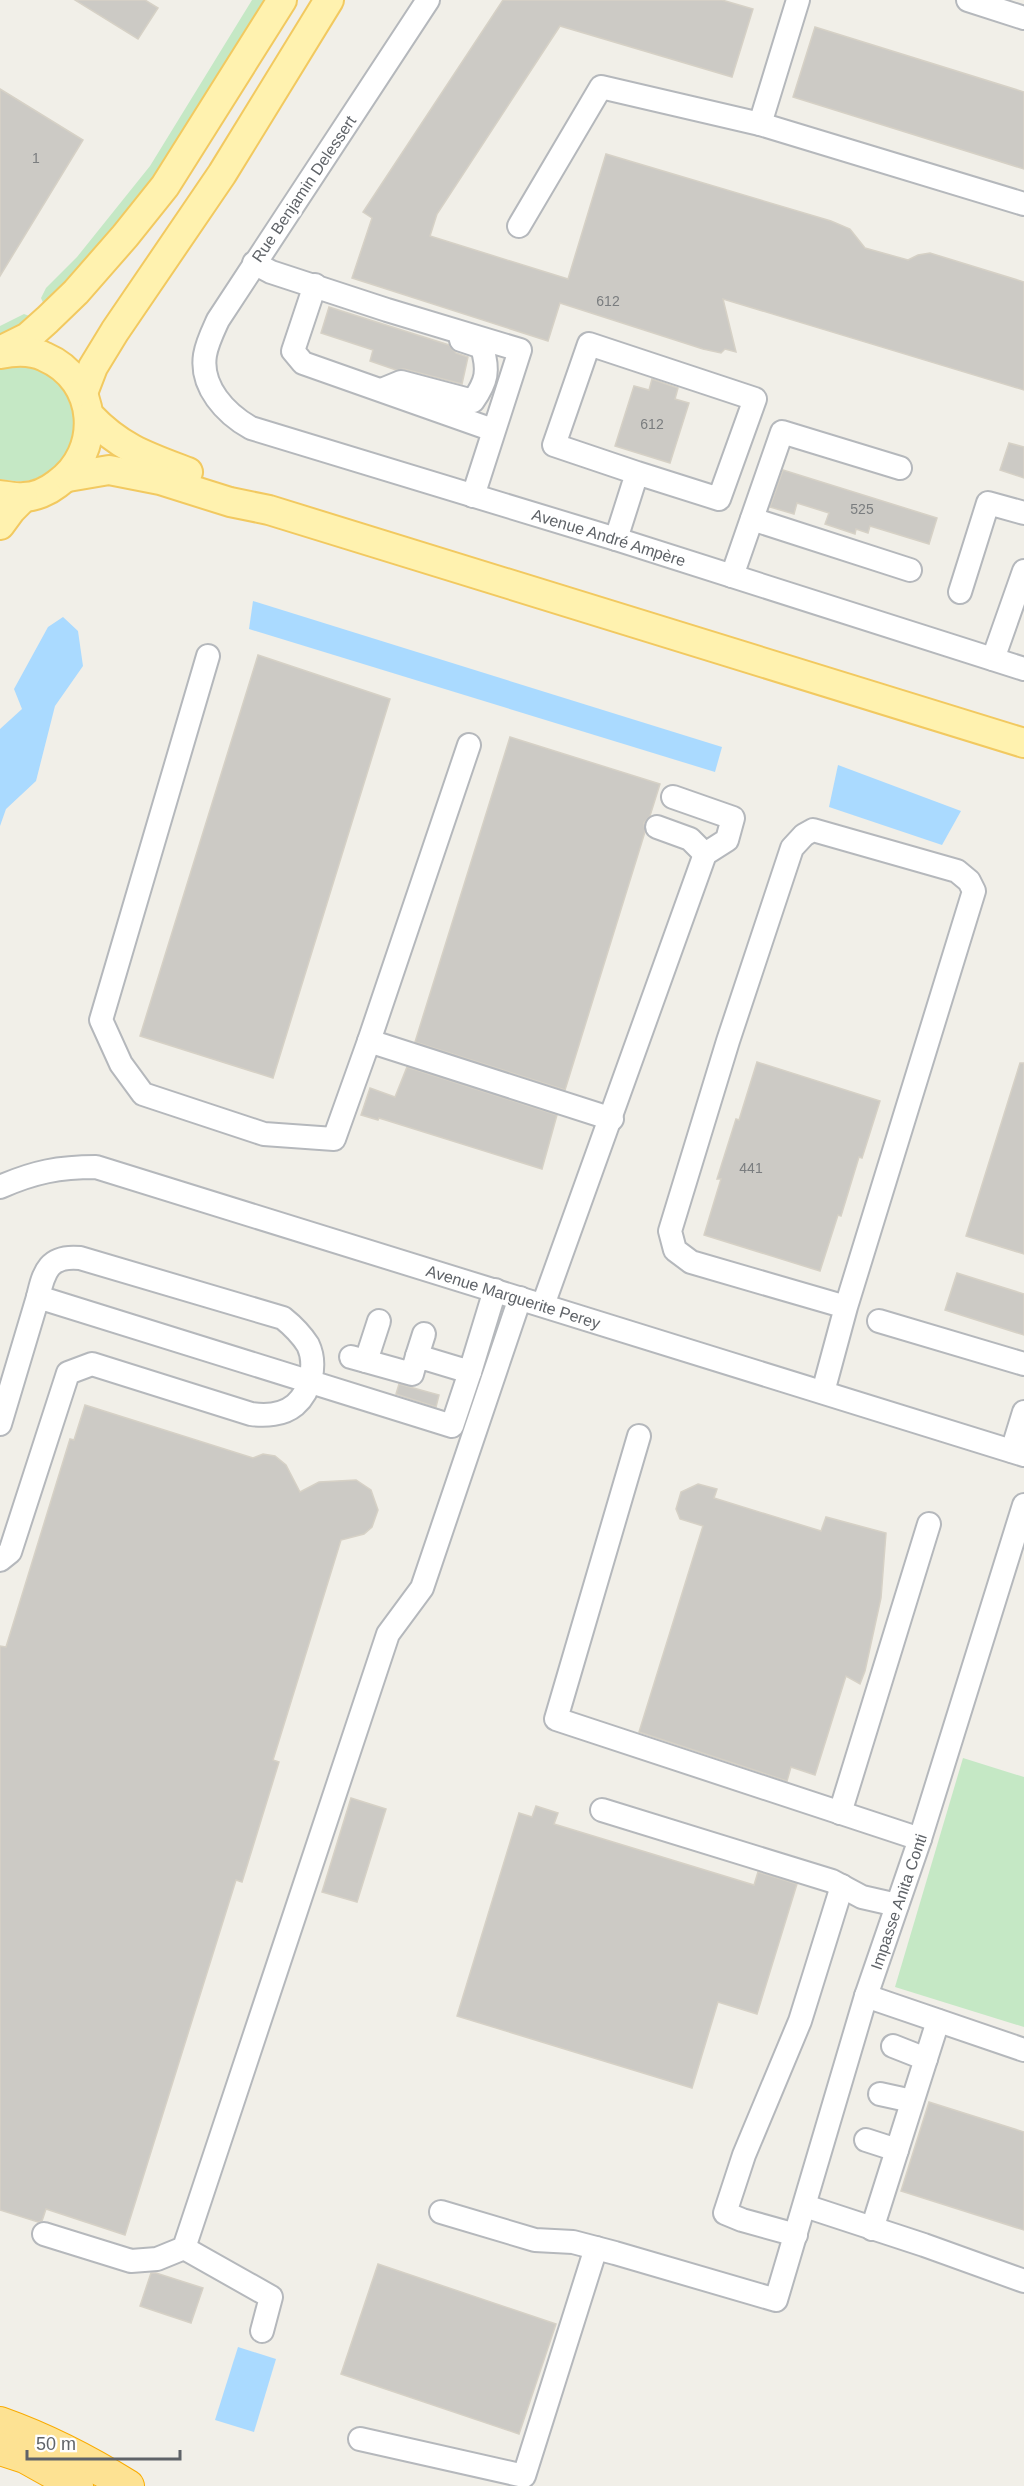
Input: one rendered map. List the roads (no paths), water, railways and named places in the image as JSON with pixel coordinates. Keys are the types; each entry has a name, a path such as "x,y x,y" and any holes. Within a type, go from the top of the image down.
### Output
{"highway":[{"path":"0,2423 92,2463 128,2486"},
{"path":"0,2449 25,2457 77,2486"}],"main road":[{"path":"0,352 28,337 55,313 132,228 171,178 282,0"},
{"path":"0,525 11,510 12,496 48,491 68,477 81,459 89,438 86,404 93,367 222,174 329,0"},
{"path":"0,352 18,351 45,356 67,371 107,435 134,451 237,491 269,510"},
{"path":"68,477 109,470 160,480 230,502 269,510 1024,743"}],"street":[{"name":"Rue Benjamin Delessert","path":"211,387 204,358 218,320 428,0"},
{"path":"760,124 798,0"},
{"path":"968,0 1024,18"},
{"path":"519,226 601,87 760,124 1024,204"},
{"path":"254,263 270,272 520,350 473,496"},
{"path":"315,285 293,351 303,363 493,429"},
{"path":"380,390 401,382 473,401 483,386 488,365 482,347 405,323 387,310"},
{"path":"589,344 754,399 719,500 637,473 554,445 589,344"},
{"name":"Avenue André Ampère","path":"211,387 221,405 234,418 251,428 616,539 1024,669"},
{"path":"732,576 782,432 900,468"},
{"path":"616,539 637,473"},
{"path":"960,592 988,503 1024,513"},
{"path":"752,519 910,570"},
{"path":"993,659 1024,572"},
{"path":"208,656 101,1020 121,1064 143,1094 264,1134 334,1139 469,745"},
{"path":"543,1305 612,1119 705,854 727,840 733,818 673,797"},
{"path":"657,827 690,839 705,854"},
{"path":"823,1392 846,1307 974,891 969,881 957,871 813,830 792,848 728,1041 670,1231 675,1250 691,1262 846,1307"},
{"path":"369,1041 612,1119"},
{"name":"Avenue Marguerite Perey","path":"0,1187 25,1176 51,1169 96,1167 1018,1453"},
{"path":"0,1424 44,1273 52,1263 66,1257 80,1258 283,1318 297,1329 309,1347 312,1365 310,1382 296,1404 283,1411 265,1416 251,1414 92,1364 68,1373 10,1552 0,1560"},
{"path":"38,1297 452,1426 495,1290"},
{"path":"44,2234 131,2261 157,2259 184,2248 388,1634 422,1588 520,1298"},
{"path":"379,1321 358,1359 412,1374 424,1334"},
{"path":"879,1321 1024,1364"},
{"path":"417,1356 470,1372"},
{"path":"1018,1453 1024,1412"},
{"path":"639,1436 556,1719 920,1839"},
{"name":"Impasse Anita Conti","path":"596,2248 776,2300 866,1996 920,1839 1024,1505"},
{"path":"840,1813 929,1524"},
{"path":"602,1810 832,1881 862,1897 897,1905"},
{"path":"796,2235 725,2213 744,2155 800,2021 842,1886"},
{"path":"866,1996 1024,2050"},
{"path":"872,2229 938,2020"},
{"path":"892,2046 926,2059"},
{"path":"880,2094 912,2102"},
{"path":"866,2140 897,2150"},
{"path":"805,2206 1024,2281"},
{"path":"360,2439 525,2476 596,2248 573,2242 535,2240 441,2212"},
{"path":"184,2248 271,2297 262,2331"}],"water":[{"path":"253,601 722,747 715,772 249,629"},
{"path":"63,617 78,631 83,666 55,706 36,781 6,809 0,826 0,729 22,709 14,689 48,627"},
{"path":"838,765 961,811 942,845 829,807"},
{"path":"238,2347 276,2359 254,2432 215,2420"}]}
